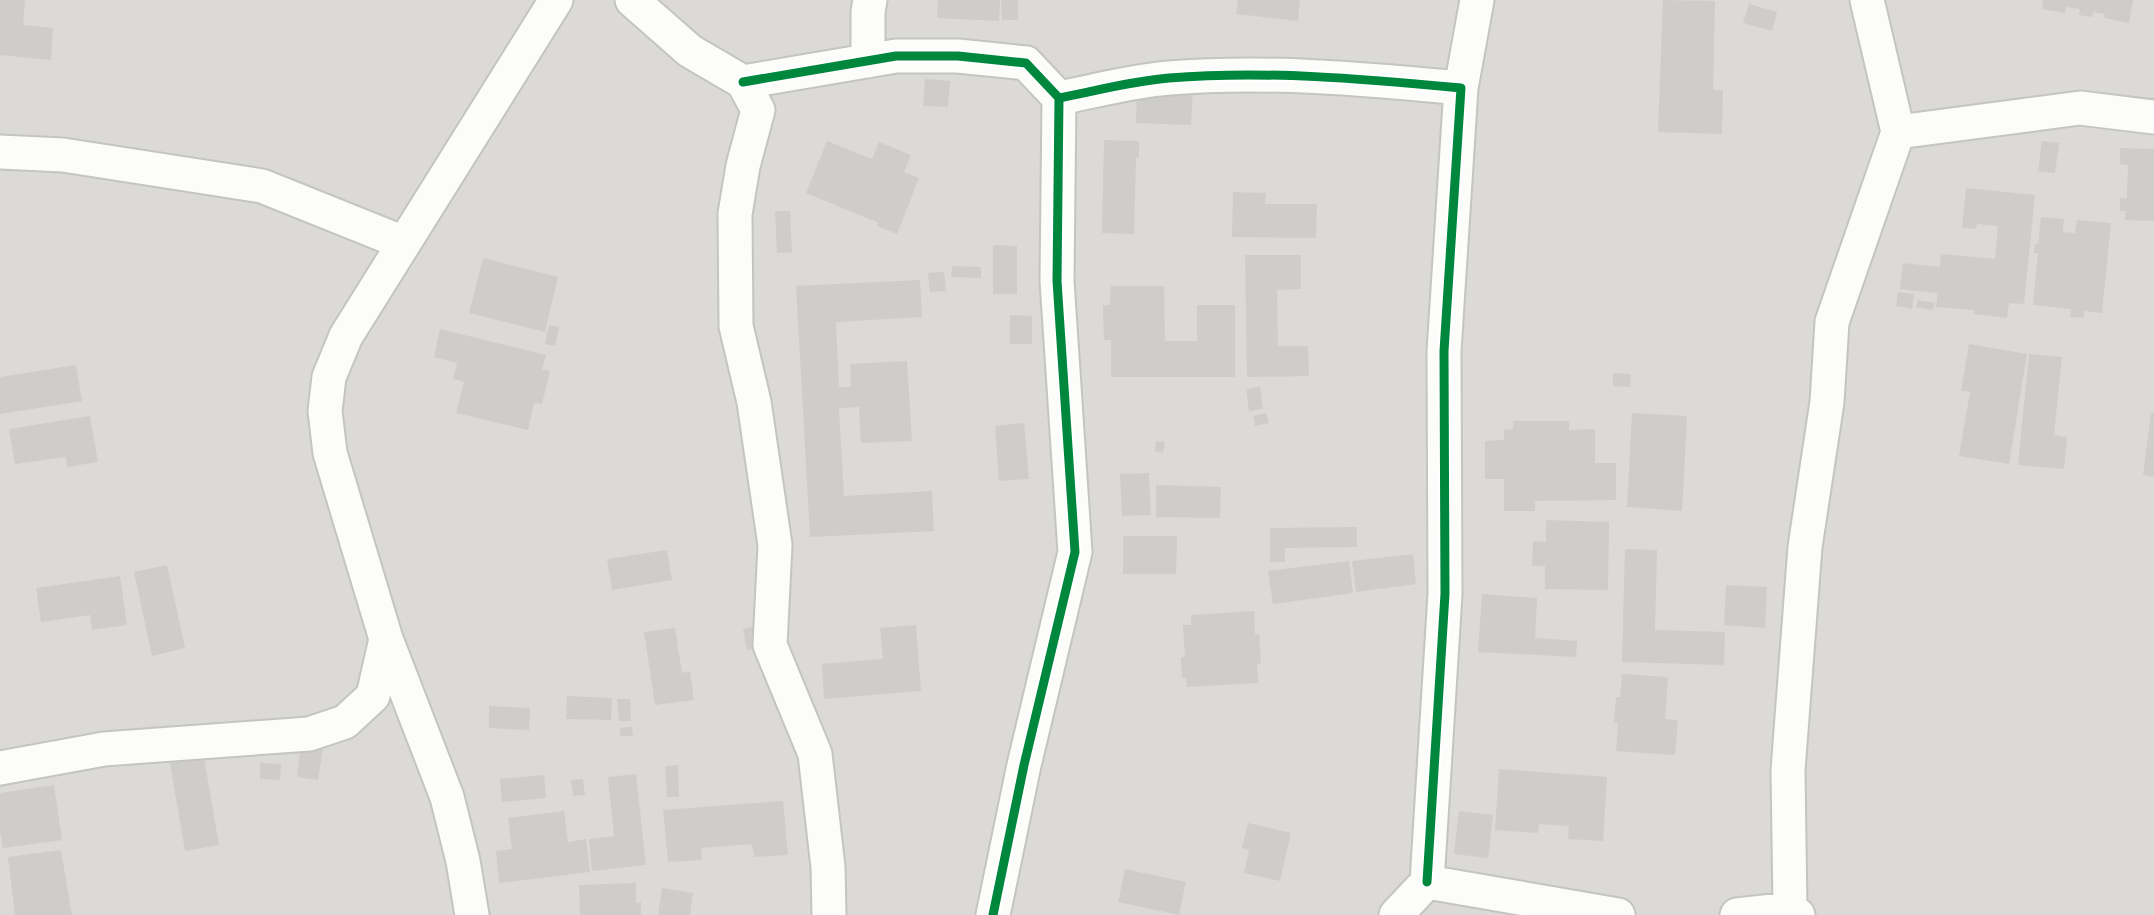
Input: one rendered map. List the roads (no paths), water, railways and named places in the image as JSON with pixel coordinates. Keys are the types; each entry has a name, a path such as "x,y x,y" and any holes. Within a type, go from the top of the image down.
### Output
{"street":[{"path":"472,915 463,860 447,797 386,639 330,453 325,411 328,377 346,336 556,0"},
{"path":"632,0 690,51 743,82 758,110 743,166 735,214 736,326 754,402 775,545 770,645 815,754 828,867 828,915"},
{"path":"868,61 870,0"},
{"path":"1396,915 1427,882 1445,594 1444,351 1461,88 1476,0"},
{"path":"1738,915 1794,912 1788,770 1805,547 1827,402 1832,322 1898,132 1867,0"},
{"path":"743,82 896,56 958,56 1026,63 1059,98 1056,281 1075,552 1024,765 993,915"},
{"path":"1059,98 1166,78 1210,76 1344,78 1461,88"},
{"path":"1898,132 2080,108 2154,117"},
{"path":"0,152 63,155 262,186 404,243"},
{"path":"0,768 104,749 309,734 345,722 373,696 386,639"},
{"path":"1427,882 1618,915"}]}
